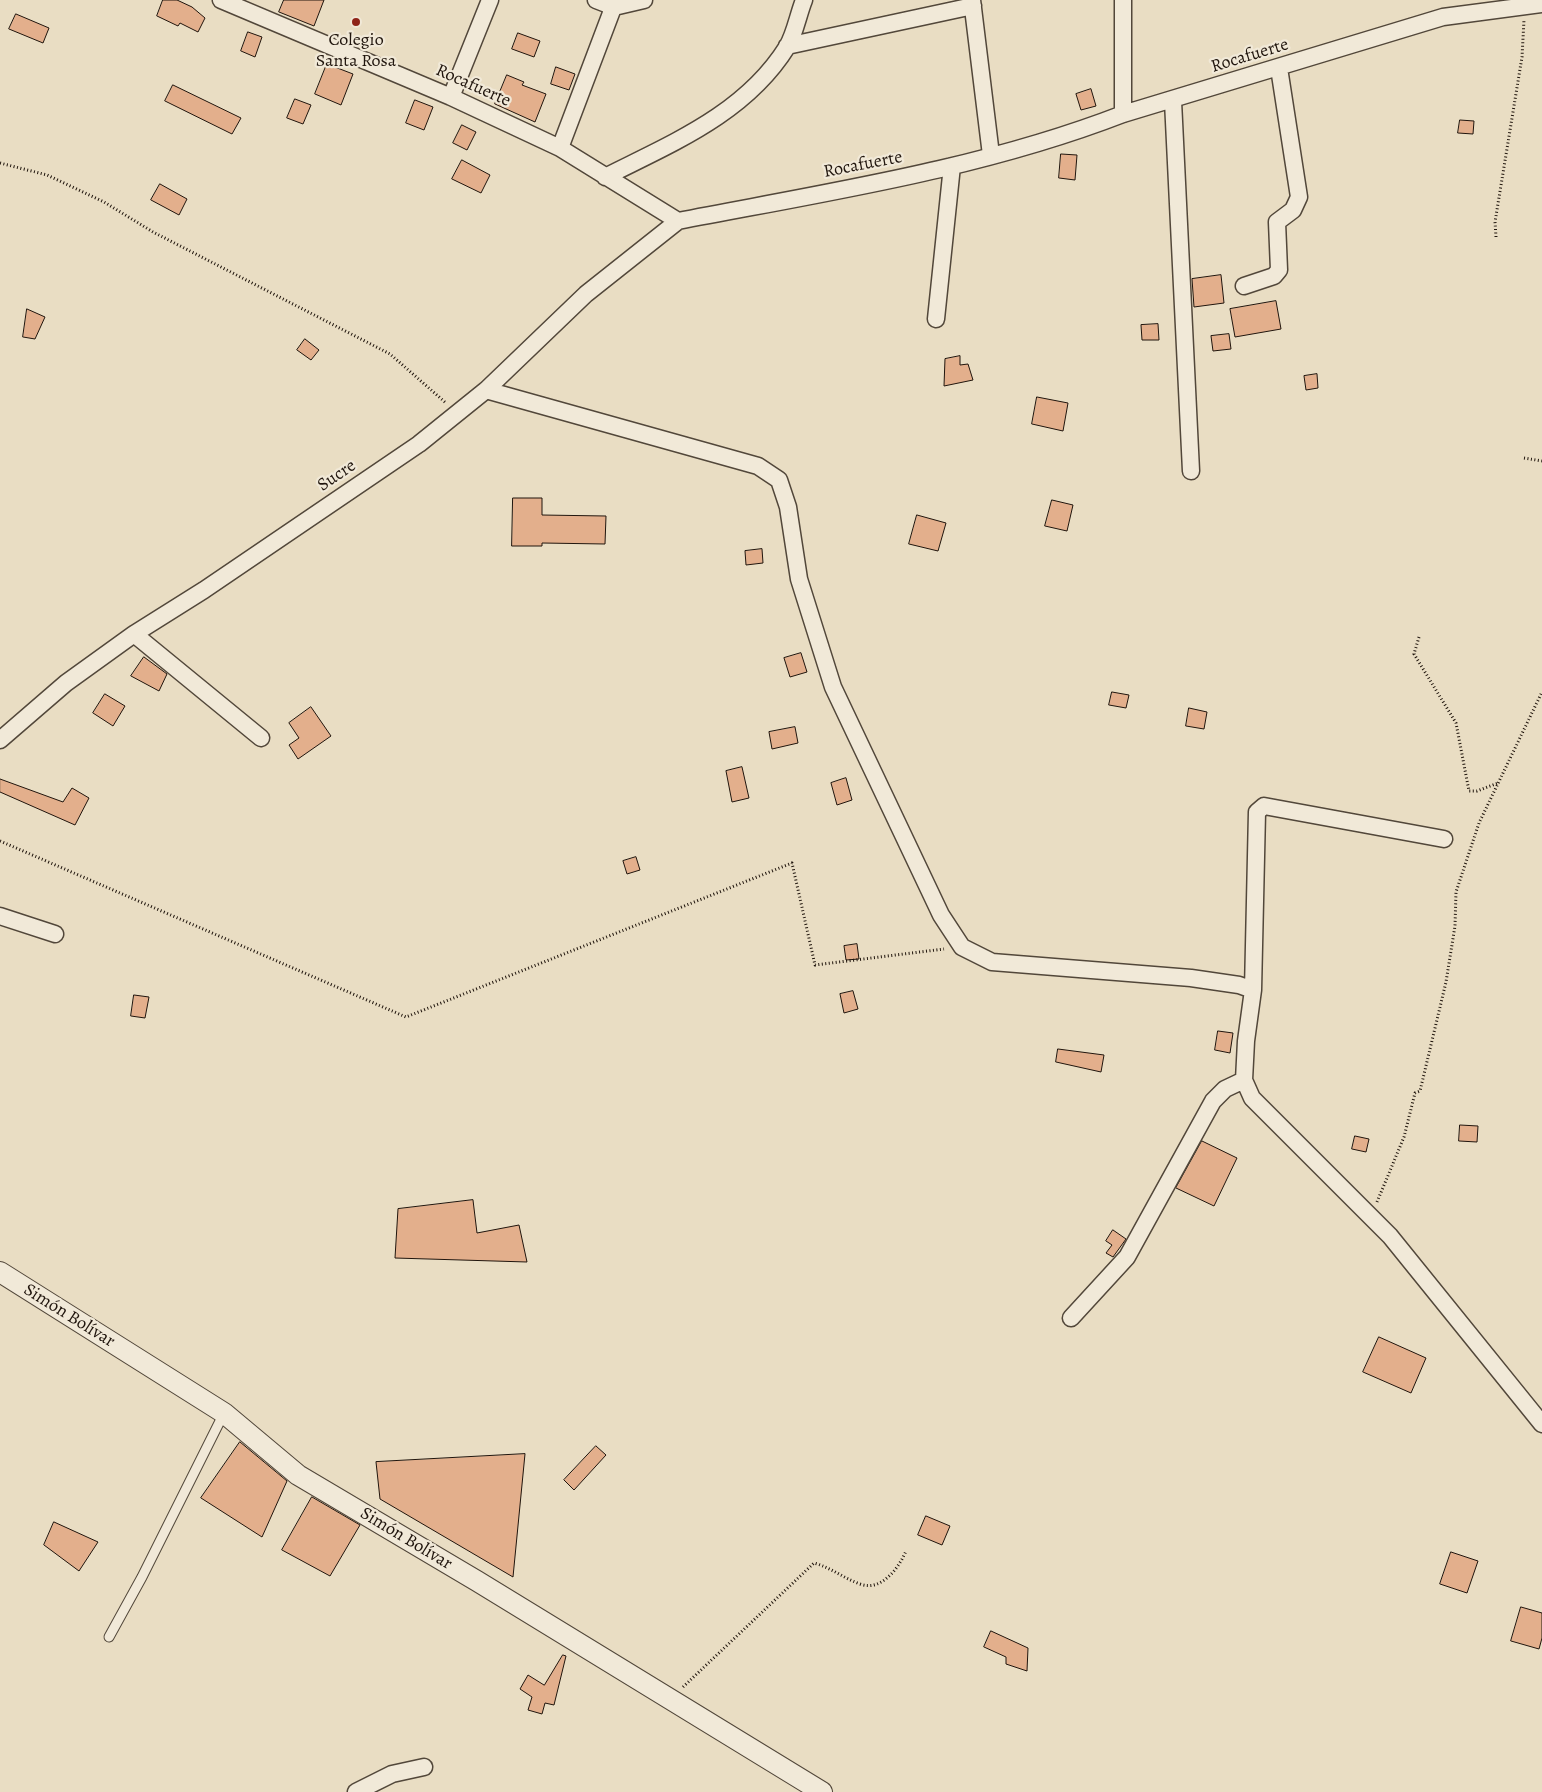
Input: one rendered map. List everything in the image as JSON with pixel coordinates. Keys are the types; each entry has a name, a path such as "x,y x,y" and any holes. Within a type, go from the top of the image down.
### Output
{"street":[{"name":"Rocafuerte","path":"220,0 451,97 560,148 678,220 911,176 952,166 1075,133 1123,114 1443,17 1537,4"},
{"path":"451,97 490,0"},
{"path":"596,0 615,4 644,0"},
{"path":"605,177 702,128 751,91 788,46 804,0"},
{"path":"1123,0 1123,114"},
{"path":"788,46 973,3 991,155"},
{"path":"560,148 615,4"},
{"path":"1244,286 1274,276 1279,270 1276,222 1293,210 1299,198 1278,68"},
{"path":"1173,100 1191,471"},
{"path":"936,318 952,166"},
{"name":"Sucre","path":"0,740 66,683 134,634 204,590 411,450 486,390 586,294 678,220"},
{"path":"486,390 758,466 779,480 788,507 799,579 832,686 941,915 962,947 992,962 1191,978 1239,985 1253,990"},
{"path":"134,634 261,738"},
{"path":"1444,839 1264,806 1256,812 1253,990 1246,1041 1244,1080 1252,1098 1390,1236 1542,1424"},
{"path":"0,916 55,934"},
{"path":"1072,1318 1127,1257 1213,1101 1225,1089 1244,1080"},
{"name":"Simón Bolívar","path":"0,1272 224,1413 298,1475 822,1792"},
{"path":"356,1792 392,1774 424,1767"}],"lane":[{"path":"109,1637 142,1577 224,1413"}],"path":[{"path":"1496,237 1495,222 1522,57 1524,20 1537,4"},
{"path":"0,163 47,176 104,202 153,232 390,354 458,413"},
{"path":"1524,458 1542,461"},
{"path":"1419,638 1414,654 1456,723 1469,791 1477,791 1498,783"},
{"path":"1371,1218 1404,1138 1415,1093 1420,1091 1446,982 1455,926 1456,892 1479,823 1542,692"},
{"path":"0,841 406,1018 792,863 815,964 962,947"},
{"path":"670,1699 814,1563 831,1568 861,1585 880,1583 899,1566 906,1551"}],"building":[{"path":"163,0 177,0 192,7 205,18 198,32 180,23 178,26 157,16"},
{"path":"284,0 324,0 314,26 279,12"},
{"path":"16,14 49,28 43,43 9,29"},
{"path":"248,32 262,37 255,57 241,51"},
{"path":"518,33 540,41 534,57 512,49"},
{"path":"327,64 353,74 341,105 315,94"},
{"path":"556,67 575,74 569,90 551,84"},
{"path":"507,75 524,82 522,85 546,94 535,122 495,104"},
{"path":"173,85 241,118 232,134 165,101"},
{"path":"1091,89 1096,106 1081,110 1076,94"},
{"path":"295,99 311,105 303,124 287,118"},
{"path":"415,100 433,107 424,130 406,123"},
{"path":"1460,120 1474,121 1473,134 1458,133"},
{"path":"462,125 476,132 467,150 453,143"},
{"path":"1061,154 1077,155 1075,180 1059,178"},
{"path":"462,160 490,175 481,193 452,179"},
{"path":"160,184 187,199 179,215 151,200"},
{"path":"1221,275 1224,303 1194,307 1192,279"},
{"path":"1276,301 1281,329 1235,337 1230,309"},
{"path":"27,309 45,317 35,339 23,337"},
{"path":"1158,324 1159,340 1142,340 1141,325"},
{"path":"1229,334 1231,349 1213,351 1211,336"},
{"path":"305,339 319,350 311,360 297,350"},
{"path":"960,356 960,365 968,364 973,380 944,386 945,359"},
{"path":"1317,374 1318,388 1306,390 1304,376"},
{"path":"1037,397 1068,403 1063,431 1032,424"},
{"path":"513,498 542,498 542,515 606,516 605,544 542,543 542,546 512,546"},
{"path":"1052,500 1073,505 1067,531 1045,526"},
{"path":"917,515 946,523 938,551 909,544"},
{"path":"762,549 763,563 746,565 745,551"},
{"path":"801,653 807,672 790,677 784,658"},
{"path":"144,657 167,674 159,691 131,676"},
{"path":"1112,692 1129,695 1126,708 1109,705"},
{"path":"105,694 125,706 113,726 93,713"},
{"path":"311,707 331,736 298,759 289,745 299,738 289,723"},
{"path":"1189,708 1207,712 1204,729 1186,726"},
{"path":"795,727 798,743 772,749 769,732"},
{"path":"742,767 749,798 732,802 726,771"},
{"path":"846,778 852,800 837,805 831,783"},
{"path":"0,779 63,802 72,788 89,798 75,825 0,792"},
{"path":"636,857 640,870 627,874 623,861"},
{"path":"857,944 859,959 846,960 844,946"},
{"path":"853,991 858,1009 844,1013 840,994"},
{"path":"134,995 149,997 145,1018 131,1016"},
{"path":"1218,1031 1233,1033 1230,1053 1215,1050"},
{"path":"1058,1049 1104,1055 1101,1072 1056,1062"},
{"path":"1460,1125 1478,1126 1477,1142 1459,1141"},
{"path":"1355,1136 1369,1139 1366,1152 1352,1149"},
{"path":"1202,1141 1237,1158 1214,1206 1176,1188"},
{"path":"473,1200 477,1233 519,1225 527,1262 395,1258 398,1209"},
{"path":"1113,1230 1126,1239 1113,1257 1106,1253 1112,1245 1106,1241"},
{"path":"1379,1337 1426,1358 1411,1393 1363,1372"},
{"path":"240,1442 287,1481 262,1537 201,1498"},
{"path":"596,1446 606,1455 574,1490 564,1480"},
{"path":"525,1454 513,1577 380,1499 376,1462"},
{"path":"312,1497 360,1525 330,1576 282,1550"},
{"path":"926,1516 950,1526 942,1545 918,1535"},
{"path":"54,1522 98,1542 79,1571 44,1545"},
{"path":"1451,1552 1478,1561 1467,1593 1440,1584"},
{"path":"1521,1607 1542,1613 1542,1638 1539,1649 1511,1641"},
{"path":"991,1631 1028,1648 1027,1671 1006,1664 1006,1657 984,1647"},
{"path":"563,1655 566,1656 554,1705 545,1703 542,1714 528,1710 532,1697 520,1689 528,1675 544,1685"}],"place":[{"name":"Colegio Santa Rosa","path":"356,22"}]}
